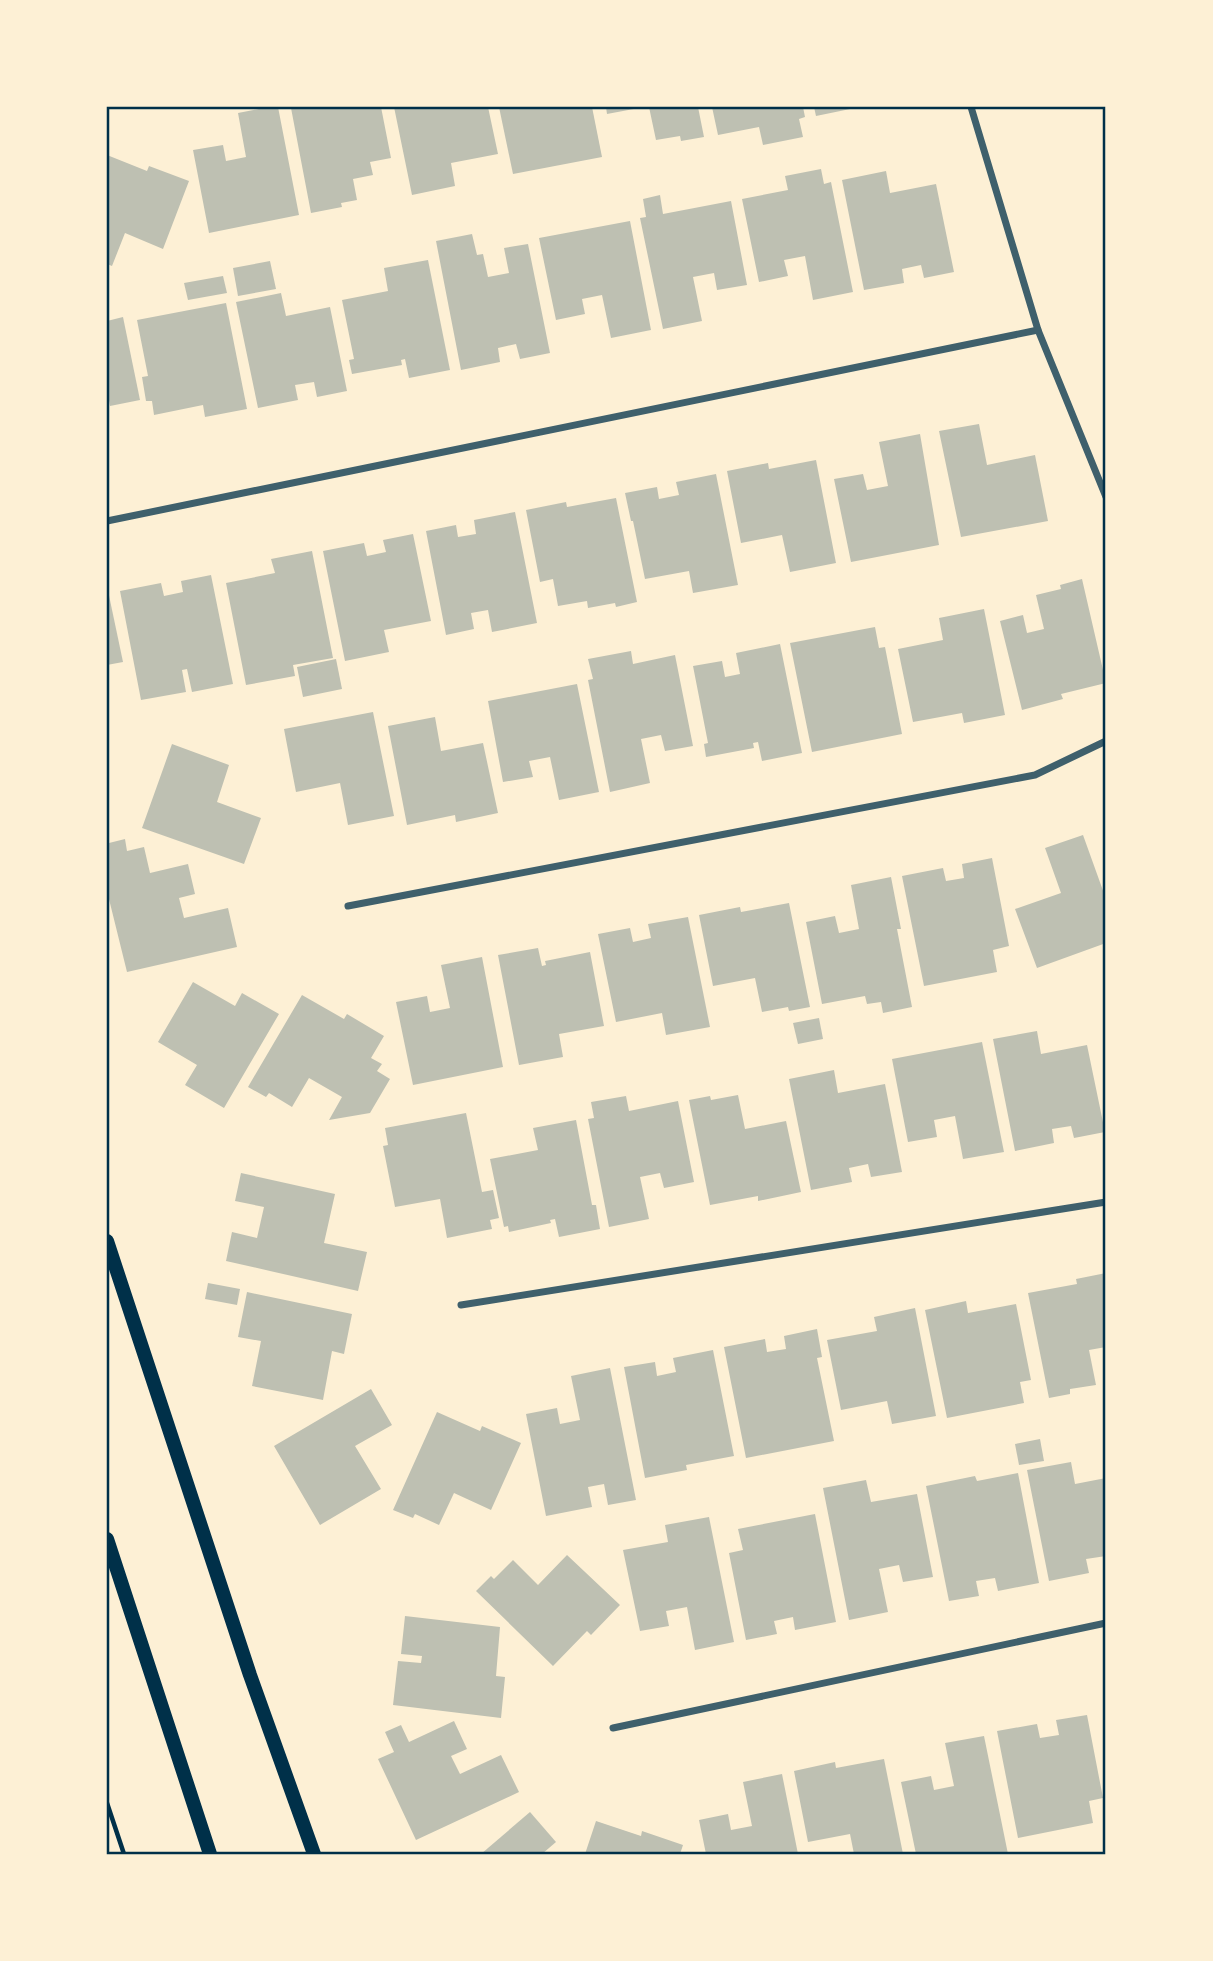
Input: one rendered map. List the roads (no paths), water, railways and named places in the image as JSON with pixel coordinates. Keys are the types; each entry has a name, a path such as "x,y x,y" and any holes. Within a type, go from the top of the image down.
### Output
{"main road":[{"path":"107,1241 250,1675 314,1854"},
{"path":"107,1539 210,1854"}],"street":[{"path":"971,107 1038,330 1106,498"},
{"path":"107,521 1038,330"},
{"path":"348,906 1035,775 1106,741"},
{"path":"461,1305 1106,1202"},
{"path":"613,1728 1106,1623"}]}
